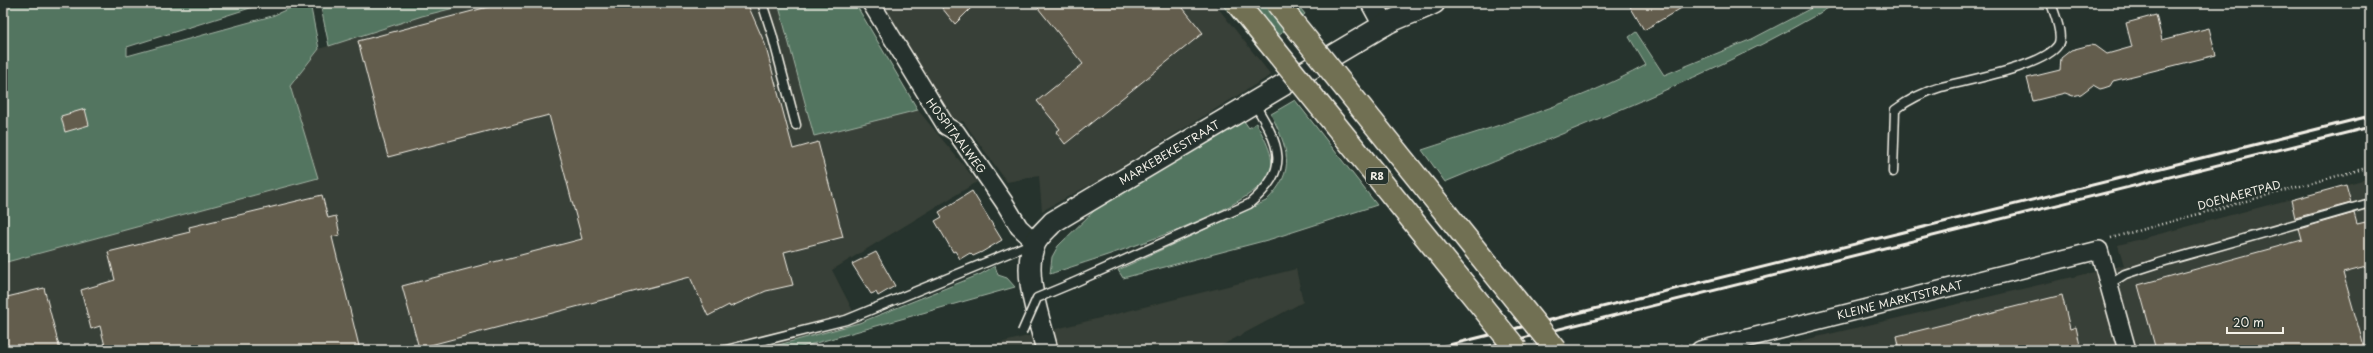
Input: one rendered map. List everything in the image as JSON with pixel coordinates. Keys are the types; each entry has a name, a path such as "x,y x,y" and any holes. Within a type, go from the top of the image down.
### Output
{"highway":[{"name":"R8","path":"1237,3 1517,350"},
{"path":"1277,3 1556,350"}],"street":[{"name":"HOSPITAALWEG","path":"871,3 946,126 956,132 1004,202 1018,227 1035,242"},
{"path":"1372,3 1384,25"},
{"name":"MARKEBEKESTRAAT","path":"1035,242 1053,222 1384,25 1409,8 1434,3"},
{"path":"1035,242 1031,255 1031,283 1047,350"},
{"name":"KLEINE MARKTSTRAAT","path":"1700,350 2099,250 2109,284"},
{"path":"2109,284 2127,350"}],"lane":[{"path":"762,3 772,34 796,125"},
{"path":"1893,172 1895,110 1908,101 1940,88 2005,71 2048,55 2058,44 2059,36 2051,3"},
{"path":"1022,332 1037,298 1249,204 1265,191 1278,168 1277,153 1273,138 1254,102"},
{"path":"2109,284 2125,274 2162,262 2370,203"},
{"path":"726,350 846,320 1035,242"}],"path":[{"name":"DOENAERTPAD","path":"2112,238 2370,167"}],"shaded area":[{"path":"474,3 778,3 814,136 918,110 977,182 832,270 859,323 760,350 3,350 3,263 317,178 290,86 319,49 422,16"},
{"path":"874,3 1214,3 1271,75 1106,176 1042,211 1039,176 1007,182 963,121 951,124"},
{"path":"2370,178 2370,350 1761,350 2124,265 2118,245"},
{"path":"1296,269 1303,302 1213,350 972,350"}],"green space":[{"path":"3,3 266,3 127,47 127,56 272,16 301,3 310,3 319,49 290,86 318,178 3,263"},
{"path":"320,3 474,3 422,16 329,46"},
{"path":"778,3 855,3 918,110 814,136"},
{"path":"1221,3 1296,3 1305,14 1260,51"},
{"path":"1821,3 1837,3 1742,54 1694,77 1445,182 1422,150 1536,113 1592,91 1646,65 1629,37 1636,32 1664,75 1752,39"},
{"path":"1295,100 1377,205 1271,239 1123,278 1118,270 1266,201 1283,179 1286,169 1285,148 1271,114"},
{"path":"1244,121 1249,128 1256,123 1266,142 1271,156 1271,171 1268,177 1253,191 1230,206 1167,234 1050,274 1052,257 1058,246 1100,205"},
{"path":"995,266 998,275 1007,278 1015,287 791,350 760,350 859,323 981,274"}],"building":[{"path":"503,3 747,3 765,44 793,149 818,142 843,237 784,252 793,285 766,291 730,307 729,305 708,316 690,277 419,348 402,286 582,239 549,115 388,157 358,41"},
{"path":"938,3 976,3 955,24"},
{"path":"1034,3 1179,3 1203,33 1065,144 1056,132 1060,129 1037,101 1083,64"},
{"path":"1628,3 1690,3 1644,30"},
{"path":"2156,15 2162,40 2209,28 2216,55 2113,81 2110,86 2100,89 2093,85 2081,94 2073,96 2065,93 2033,101 2027,78 2060,70 2061,58 2071,50 2090,45 2096,46 2107,54 2132,47 2126,23"},
{"path":"85,109 89,125 65,132 61,116"},
{"path":"2346,185 2351,203 2295,218 2291,200"},
{"path":"972,191 1002,240 982,252 973,256 970,253 960,259 955,251 953,252 935,221 942,217 939,212"},
{"path":"322,195 328,218 336,216 340,235 332,237 360,350 106,350 100,326 91,329 81,290 115,280 108,252 190,232 189,227"},
{"path":"2354,213 2357,224 2370,221 2370,266 2343,273 2365,350 2156,350 2138,285 2302,240 2299,229"},
{"path":"876,252 895,286 878,296 876,292 871,294 852,264"},
{"path":"44,288 60,350 3,350 3,298"},
{"path":"2062,295 2070,329 2076,327 2081,350 1900,350 1897,336"}],"railway":[{"path":"1429,350 2370,116"},
{"path":"1475,350 2370,127"}]}
